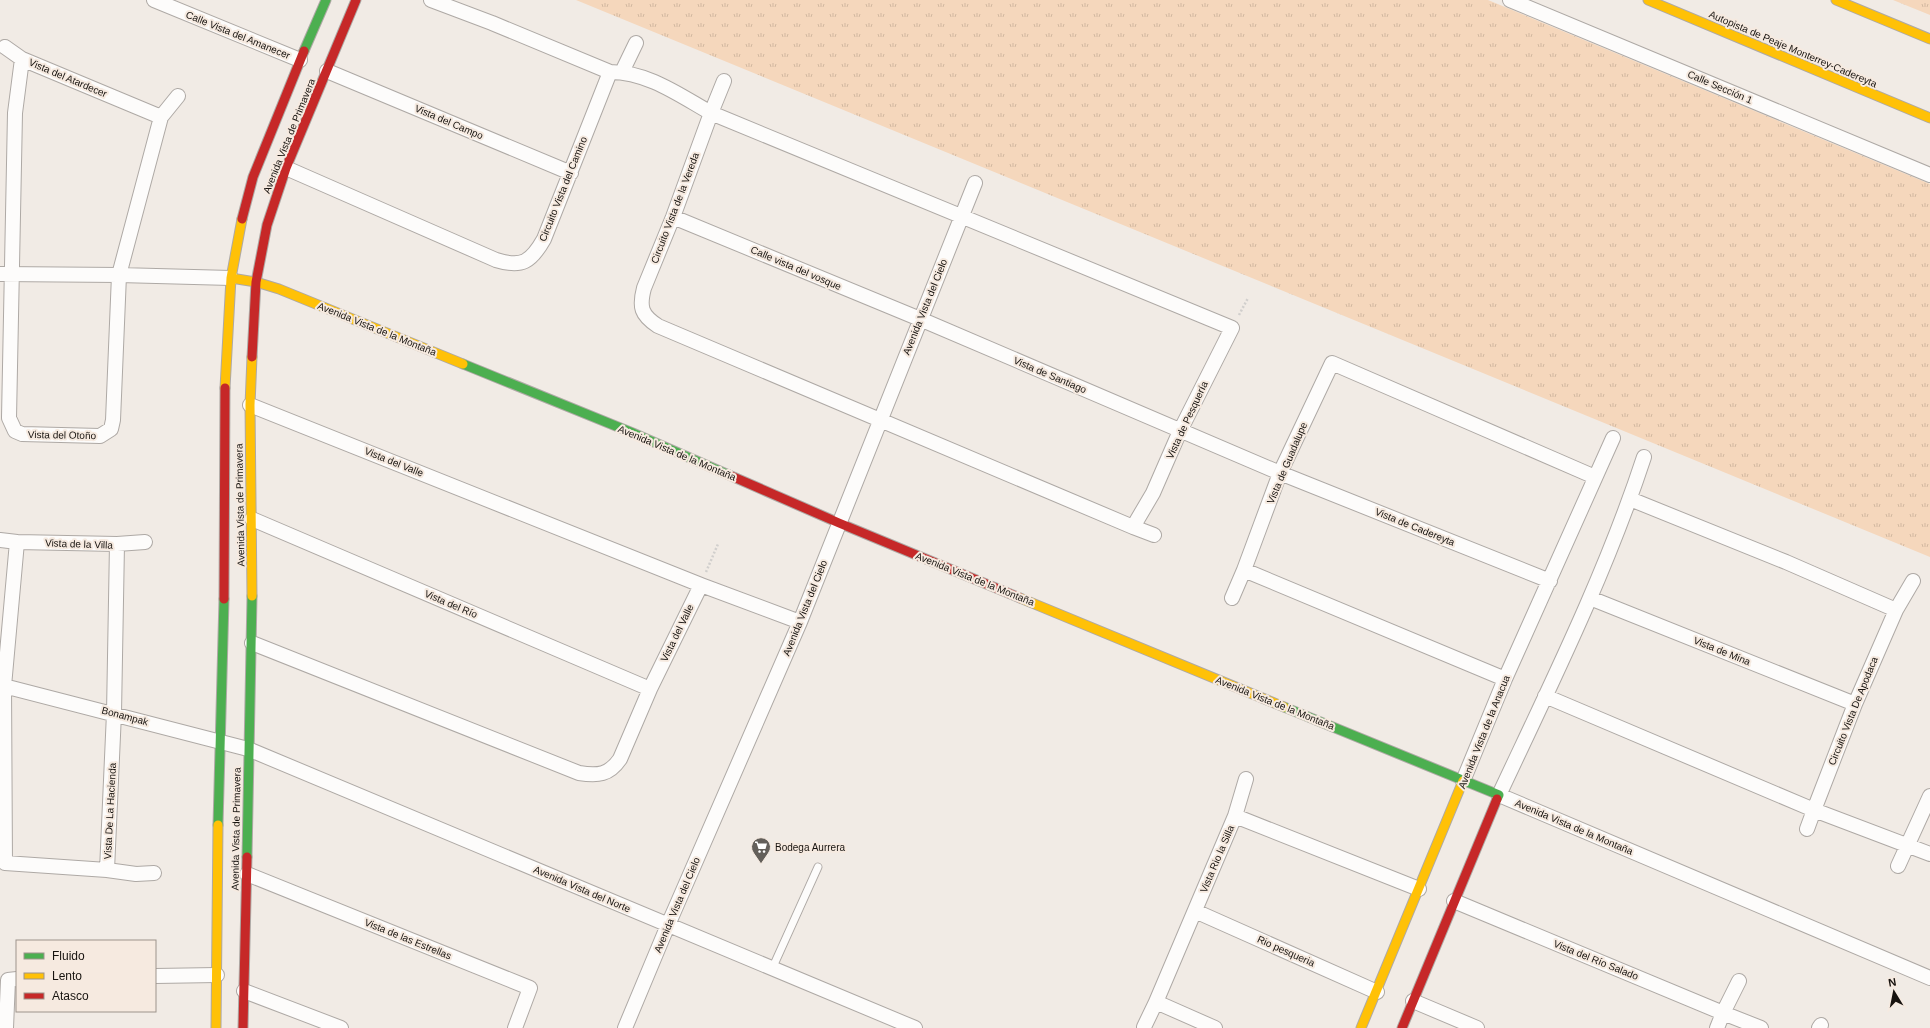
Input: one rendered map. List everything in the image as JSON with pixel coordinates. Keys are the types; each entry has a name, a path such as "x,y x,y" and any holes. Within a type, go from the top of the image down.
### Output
{"main road":[{"name":"Avenida Vista de Primavera","path":"216,1028 219,741 224,598 225,372 231,278 237,239 253,178 270,132 326,0"},
{"name":"Avenida Vista de Primavera","path":"243,1028 248,749 252,643 250,405 256,282 267,225 286,168 356,0"},
{"name":"Autopista de Peaje Monterrey-Cadereyta","path":"1648,0 1930,118"},
{"path":"1836,0 1930,40"},
{"name":"Avenida Vista de la Montaña","path":"231,278 256,282 279,289 633,433 839,523 1499,795"},
{"name":"Avenida Vista de la Anacua","path":"1361,1028 1463,781"},
{"path":"1402,1028 1499,795"}],"street":[{"name":"Calle Vista del Amanecer","path":"154,0 300,60"},
{"path":"431,0 616,72 632,74 660,84 710,113 1232,328"},
{"name":"Calle Sección 1","path":"1510,0 1930,174"},
{"name":"Circuito Vista del Camino","path":"286,168 496,260 509,264 525,262 538,249 544,239 571,173 616,72 636,43"},
{"path":"5,47 22,59"},
{"name":"Vista del Atardecer","path":"6,274 15,113 22,59 161,117"},
{"name":"Vista del Campo","path":"327,71 571,173"},
{"name":"Circuito Vista de la Vereda","path":"724,81 710,113 673,217 644,288 640,300 642,311 648,319 658,326 881,419"},
{"path":"119,274 161,117 178,96"},
{"name":"Avenida Vista del Cielo","path":"625,1028 668,925 800,622 975,183"},
{"name":"Calle vista del vosque","path":"673,217 920,319"},
{"name":"Vista del Otoño","path":"6,274 8,408 11,426 15,431 22,434 91,436 100,436 107,433 111,429 113,420 119,274"},
{"name":"Avenida Vista de la Montaña","path":"6,274 119,274 231,278"},
{"name":"Vista de Santiago","path":"920,319 1280,473"},
{"name":"Vista de Pesquería","path":"1133,527 1153,493 1180,431 1232,328"},
{"name":"Vista de Guadalupe","path":"1232,598 1280,473 1332,363 1595,477"},
{"name":"Vista del Valle","path":"250,405 701,585 650,689 620,759 613,769 603,774 590,775 579,773 252,643"},
{"path":"881,419 1154,535"},
{"name":"Avenida Vista de la Anacua","path":"1463,781 1505,679 1613,438"},
{"path":"1499,795 1590,598 1630,499 1644,457"},
{"name":"Vista de Cadereyta","path":"1280,473 1550,581"},
{"path":"1630,499 1786,562 1896,610"},
{"name":"Vista del Río","path":"252,519 650,689"},
{"name":"Vista de la Villa","path":"0,540 18,542 117,544 114,713"},
{"path":"2,685 18,542"},
{"path":"117,544 145,542"},
{"path":"1244,570 1505,679"},
{"name":"Circuito Vista De Apodaca","path":"1807,829 1855,704 1896,610 1913,581"},
{"path":"701,585 800,622"},
{"name":"Vista de Mina","path":"1590,598 1855,704"},
{"name":"Bonampak","path":"2,685 248,749"},
{"name":"Vista De La Hacienda","path":"2,685 5,863 107,870 114,713"},
{"path":"1546,696 1814,810 1930,854"},
{"name":"Avenida Vista del Norte","path":"248,749 915,1028"},
{"path":"1235,816 1246,779"},
{"name":"Avenida Vista de la Montaña","path":"1499,795 1930,978"},
{"path":"1898,866 1930,796"},
{"name":"Vista Rio la Silla","path":"1144,1027 1196,911 1235,816 1419,889"},
{"path":"107,870 136,874 154,873"},
{"name":"Vista de las Estrellas","path":"246,874 530,988 515,1028"},
{"name":"Vista del Río Salado","path":"1454,901 1760,1028"},
{"name":"Rio pesqueria","path":"1196,911 1377,992"},
{"path":"156,976 217,975"},
{"path":"6,1028 8,980 16,979"},
{"path":"1717,1028 1739,981"},
{"path":"244,991 341,1028"},
{"path":"1413,1001 1477,1028"},
{"path":"1156,1002 1214,1028"}],"lane":[{"path":"772,969 818,867"}],"path":[{"path":"1232,328 1248,298"},
{"path":"701,585 718,544"}],"green space":[{"path":"576,0 1488,0 1930,184 1930,557"},
{"path":"1893,0 1930,0 1930,15"}],"traffic: fast":[{"path":"304,51 326,0"},
{"path":"463,364 633,433 729,475"},
{"path":"247,857 252,596"},
{"path":"218,825 224,599"},
{"path":"1284,707 1499,795 1497,799"}],"traffic: slow":[{"path":"1648,0 1930,118"},
{"path":"1836,0 1930,39"},
{"path":"225,388 231,278 242,219"},
{"path":"231,278 256,282 279,289 463,364"},
{"path":"252,357 250,405 252,596"},
{"path":"1020,598 1284,707"},
{"path":"1361,1028 1463,781"},
{"path":"216,1028 218,825"}],"traffic: jam":[{"path":"252,357 256,282 267,225 286,168 356,0"},
{"path":"242,219 253,177 304,51"},
{"path":"224,599 225,388"},
{"path":"729,475 839,523 1020,598"},
{"path":"1402,1028 1497,799"},
{"path":"243,1028 247,857"}],"place":[{"name":"Bodega Aurrera","path":"761,864"}]}
